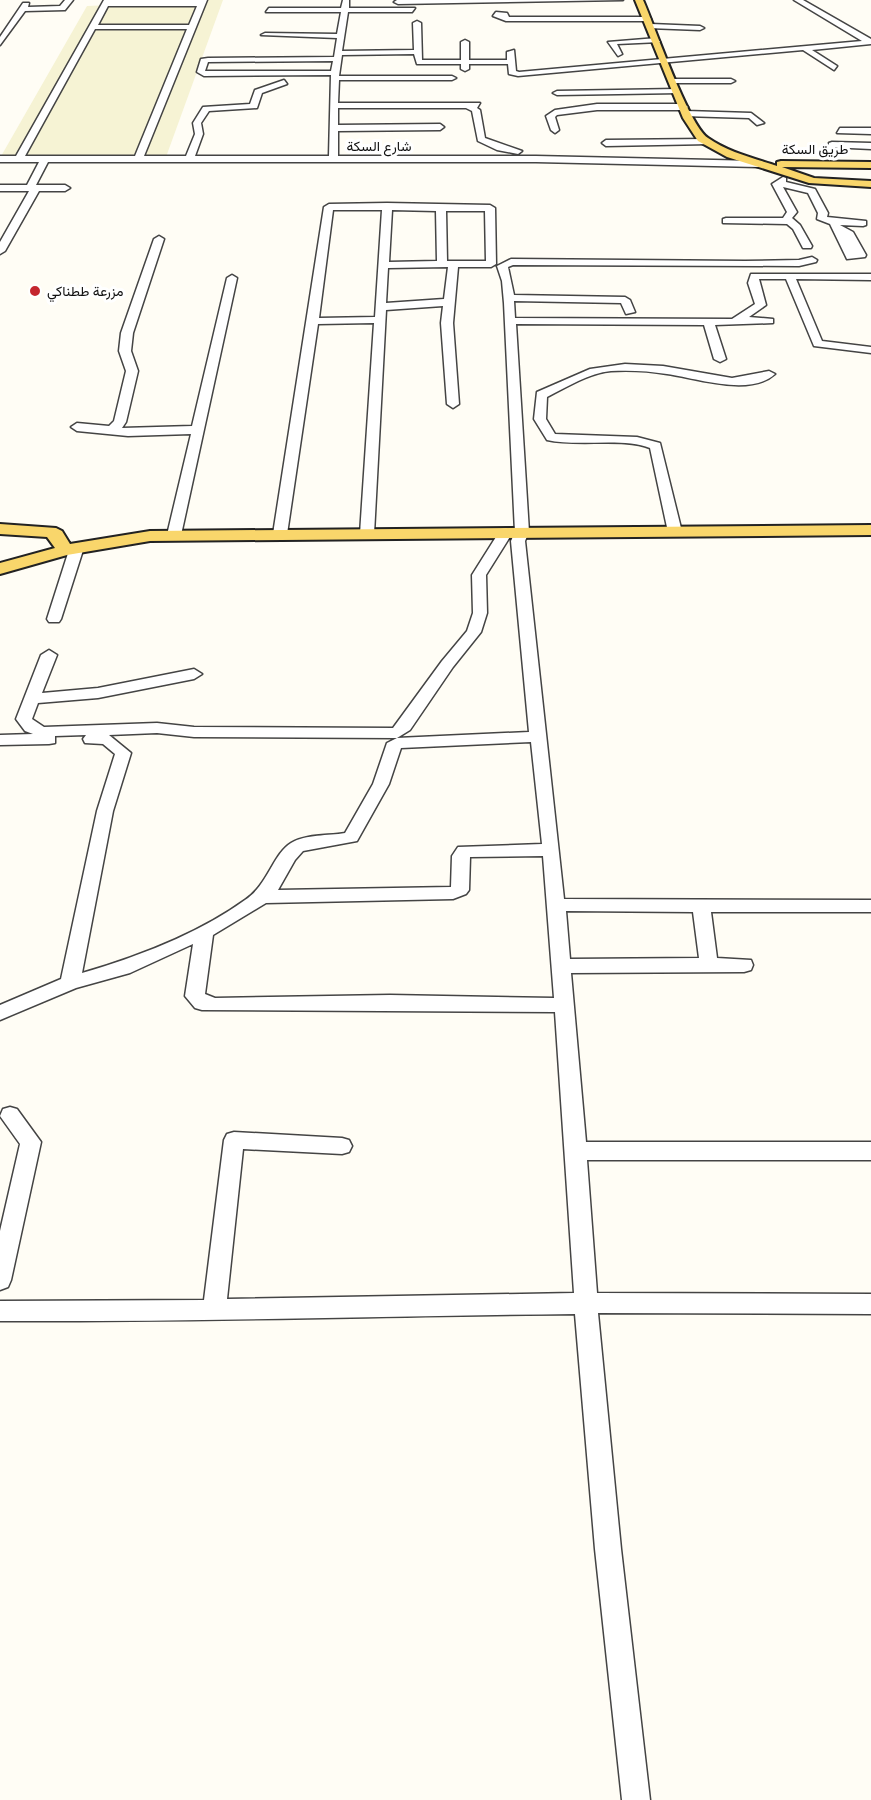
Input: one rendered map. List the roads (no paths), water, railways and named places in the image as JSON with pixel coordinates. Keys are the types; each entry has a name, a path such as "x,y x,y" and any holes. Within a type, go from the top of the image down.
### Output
{"main road":[{"path":"639,0 667,64 683,114 696,132 707,142 724,152 822,183 871,183"},
{"name":"طريق السكة","path":"758,164 871,165"},
{"path":"0,529 30,530 49,543 63,546 106,541"},
{"path":"0,569 63,546 174,535 871,530"}],"street":[{"path":"0,42 25,7 62,8 69,0"},
{"path":"333,160 335,76 346,0"},
{"path":"398,2 619,0"},
{"path":"798,0 871,42"},
{"path":"19,159 107,2 202,2 139,158"},
{"path":"269,10 449,10"},
{"path":"496,14 504,15 506,19 651,29 700,28"},
{"path":"99,15 110,15"},
{"path":"186,15 197,15"},
{"path":"416,59 417,23"},
{"path":"93,27 192,27"},
{"path":"618,54 612,42 651,29"},
{"path":"265,35 340,36"},
{"path":"465,42 465,65"},
{"path":"517,83 871,42"},
{"path":"805,48 834,68"},
{"path":"511,52 514,74 562,66 667,64"},
{"path":"452,78 204,74 201,72 204,61 208,60 337,56 416,59 465,65 511,62"},
{"path":"229,82 284,81 440,70"},
{"path":"190,159 199,134 197,123 206,109 254,106 258,92 284,81"},
{"path":"557,93 731,81"},
{"path":"555,130 551,115 596,105 701,116 715,123 764,123"},
{"path":"335,106 473,107 476,110 481,139 501,148 532,152 724,152"},
{"path":"333,128 368,128 417,123 440,127"},
{"path":"417,123 419,139"},
{"path":"368,128 370,139"},
{"path":"840,130 871,131"},
{"path":"680,137 686,153"},
{"path":"606,143 680,137 707,142"},
{"path":"832,145 871,146"},
{"name":"شارع السكة","path":"0,159 536,159 758,164"},
{"path":"30,188 44,160"},
{"path":"783,184 792,174"},
{"path":"789,221 788,216 792,212 777,184 822,183"},
{"path":"783,184 800,211"},
{"path":"783,184 812,191 822,213 822,219 836,226 849,234 857,249 845,247 836,226"},
{"path":"0,188 65,188"},
{"path":"0,251 35,189 30,188"},
{"path":"367,534 387,206"},
{"path":"441,206 448,265 450,302 447,346 453,404"},
{"path":"280,534 329,207 490,208 492,263 384,265"},
{"path":"726,221 789,221 797,226 807,246"},
{"path":"836,226 864,224"},
{"path":"112,431 120,422 132,371 125,351 127,333 159,240"},
{"path":"636,1800 608,1549 586,1304 551,850 518,541 514,532 508,298 507,281 502,266 511,262 631,265 785,263 813,260"},
{"path":"631,265 669,270"},
{"path":"737,320 760,305 753,283 755,276 871,277"},
{"path":"790,276 818,345 871,350"},
{"path":"174,535 232,278"},
{"path":"508,298 625,300 630,312"},
{"path":"311,321 380,314 450,302"},
{"path":"508,321 769,321"},
{"path":"708,322 720,359"},
{"path":"675,532 656,446 642,441 580,442 551,437 540,419 541,395 606,368 651,369 711,381 758,380 769,374"},
{"path":"77,427 112,431 197,430"},
{"path":"49,655 24,719 32,728 42,732 157,728 194,732 397,733 404,727 447,664 474,632 480,614 479,575 514,532"},
{"path":"54,619 63,546"},
{"path":"32,699 98,693 194,674"},
{"path":"0,1013 70,983 123,968 204,932 262,897 276,882 292,851 300,846 339,842 351,837 381,784 395,743 539,737"},
{"path":"0,740 104,738 123,752 105,811 70,983"},
{"path":"262,897 453,894 460,890 461,856 464,851 551,850"},
{"path":"556,904 871,906"},
{"path":"701,905 709,965"},
{"path":"204,932 195,996 202,1004 390,1002 563,1005"},
{"path":"561,966 744,965"},
{"path":"0,1280 31,1142 10,1115"},
{"path":"214,1310 234,1140 342,1146"},
{"path":"576,1151 871,1151"},
{"path":"0,1311 154,1312 323,1306 871,1304"}],"place":[{"name":"مزرعة ططناكي","path":"35,291"}]}
